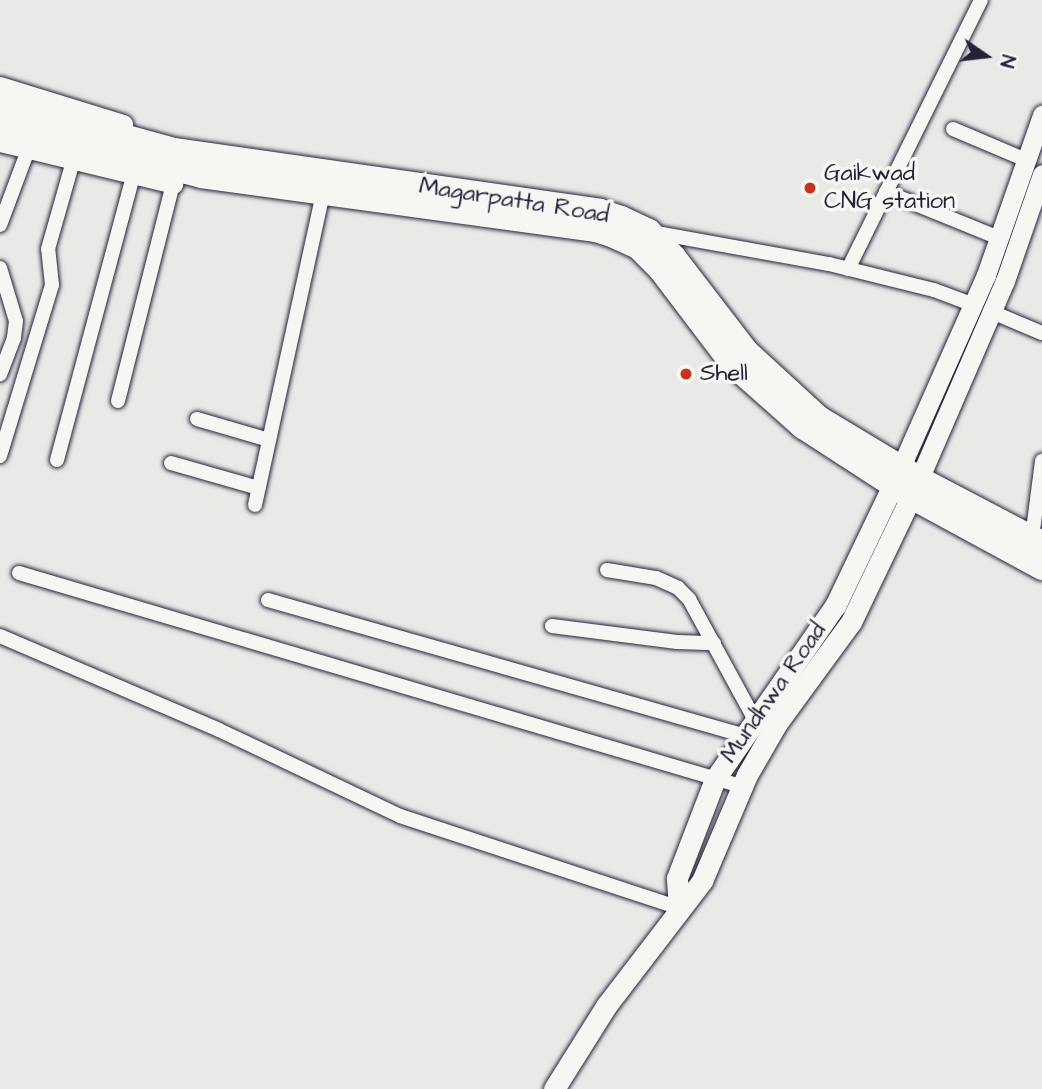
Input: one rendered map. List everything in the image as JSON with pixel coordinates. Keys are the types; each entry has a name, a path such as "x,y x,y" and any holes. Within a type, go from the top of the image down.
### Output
{"highway":[{"path":"0,102 181,167"},
{"path":"0,125 181,167"},
{"name":"Magarpatta Road","path":"181,167 323,192 596,230 638,247 660,269 732,364 803,427 906,482 1037,540"},
{"name":"Magarpatta Road","path":"181,167 600,211 649,231 674,257 747,351 819,418 906,482 1042,568"}],"main road":[{"path":"0,86 179,139 181,167 133,176 0,142"},
{"name":"Mundhwa Road","path":"983,308 999,238 1042,116"},
{"name":"Mundhwa Road","path":"554,1089 606,1006 702,881 741,786 777,723 851,622 906,482 1042,174"},
{"name":"Mundhwa Road","path":"679,908 677,878 715,779 835,606 906,482"}],"street":[{"path":"848,269 981,0"},
{"path":"953,129 1026,160"},
{"path":"0,225 28,150"},
{"path":"0,456 52,285 48,249 73,161"},
{"path":"118,401 181,167"},
{"path":"57,460 133,176"},
{"path":"255,505 323,192"},
{"path":"886,192 999,238"},
{"path":"649,231 848,269 934,290 1042,333"},
{"path":"0,268 16,321 0,374"},
{"path":"197,419 269,440"},
{"path":"1037,540 1042,461"},
{"path":"171,463 259,488"},
{"path":"607,570 656,578 678,588 689,599 714,643 749,728"},
{"path":"19,573 741,786"},
{"path":"268,600 749,728"},
{"path":"552,626 677,642 714,643"},
{"path":"0,636 219,730 400,816 679,908"}],"place":[{"name":"Gaikwad CNG station","path":"810,188"},
{"name":"Shell","path":"686,374"}]}
